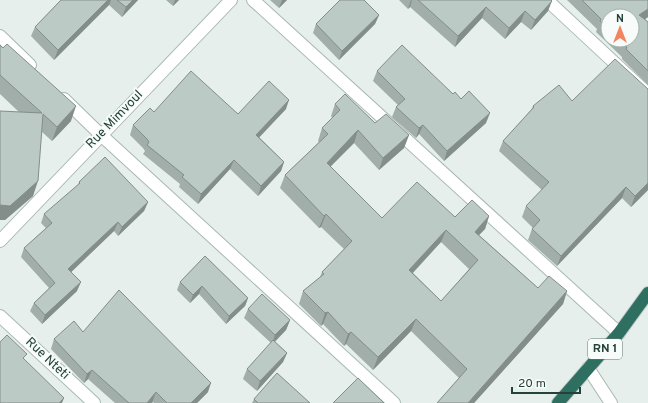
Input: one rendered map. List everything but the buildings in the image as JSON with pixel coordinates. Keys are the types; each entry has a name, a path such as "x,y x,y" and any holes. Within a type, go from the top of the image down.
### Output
{"highway":[{"name":"RN 1","path":"558,403 619,333 648,293"}],"street":[{"name":"Rue Mimvoul","path":"0,241 231,0"},
{"path":"253,0 619,333"},
{"path":"547,0 648,94"},
{"path":"0,36 39,74"},
{"path":"56,91 101,135 394,403"},
{"name":"Rue Nteti","path":"0,316 94,403"},
{"path":"588,368 610,403"}]}
